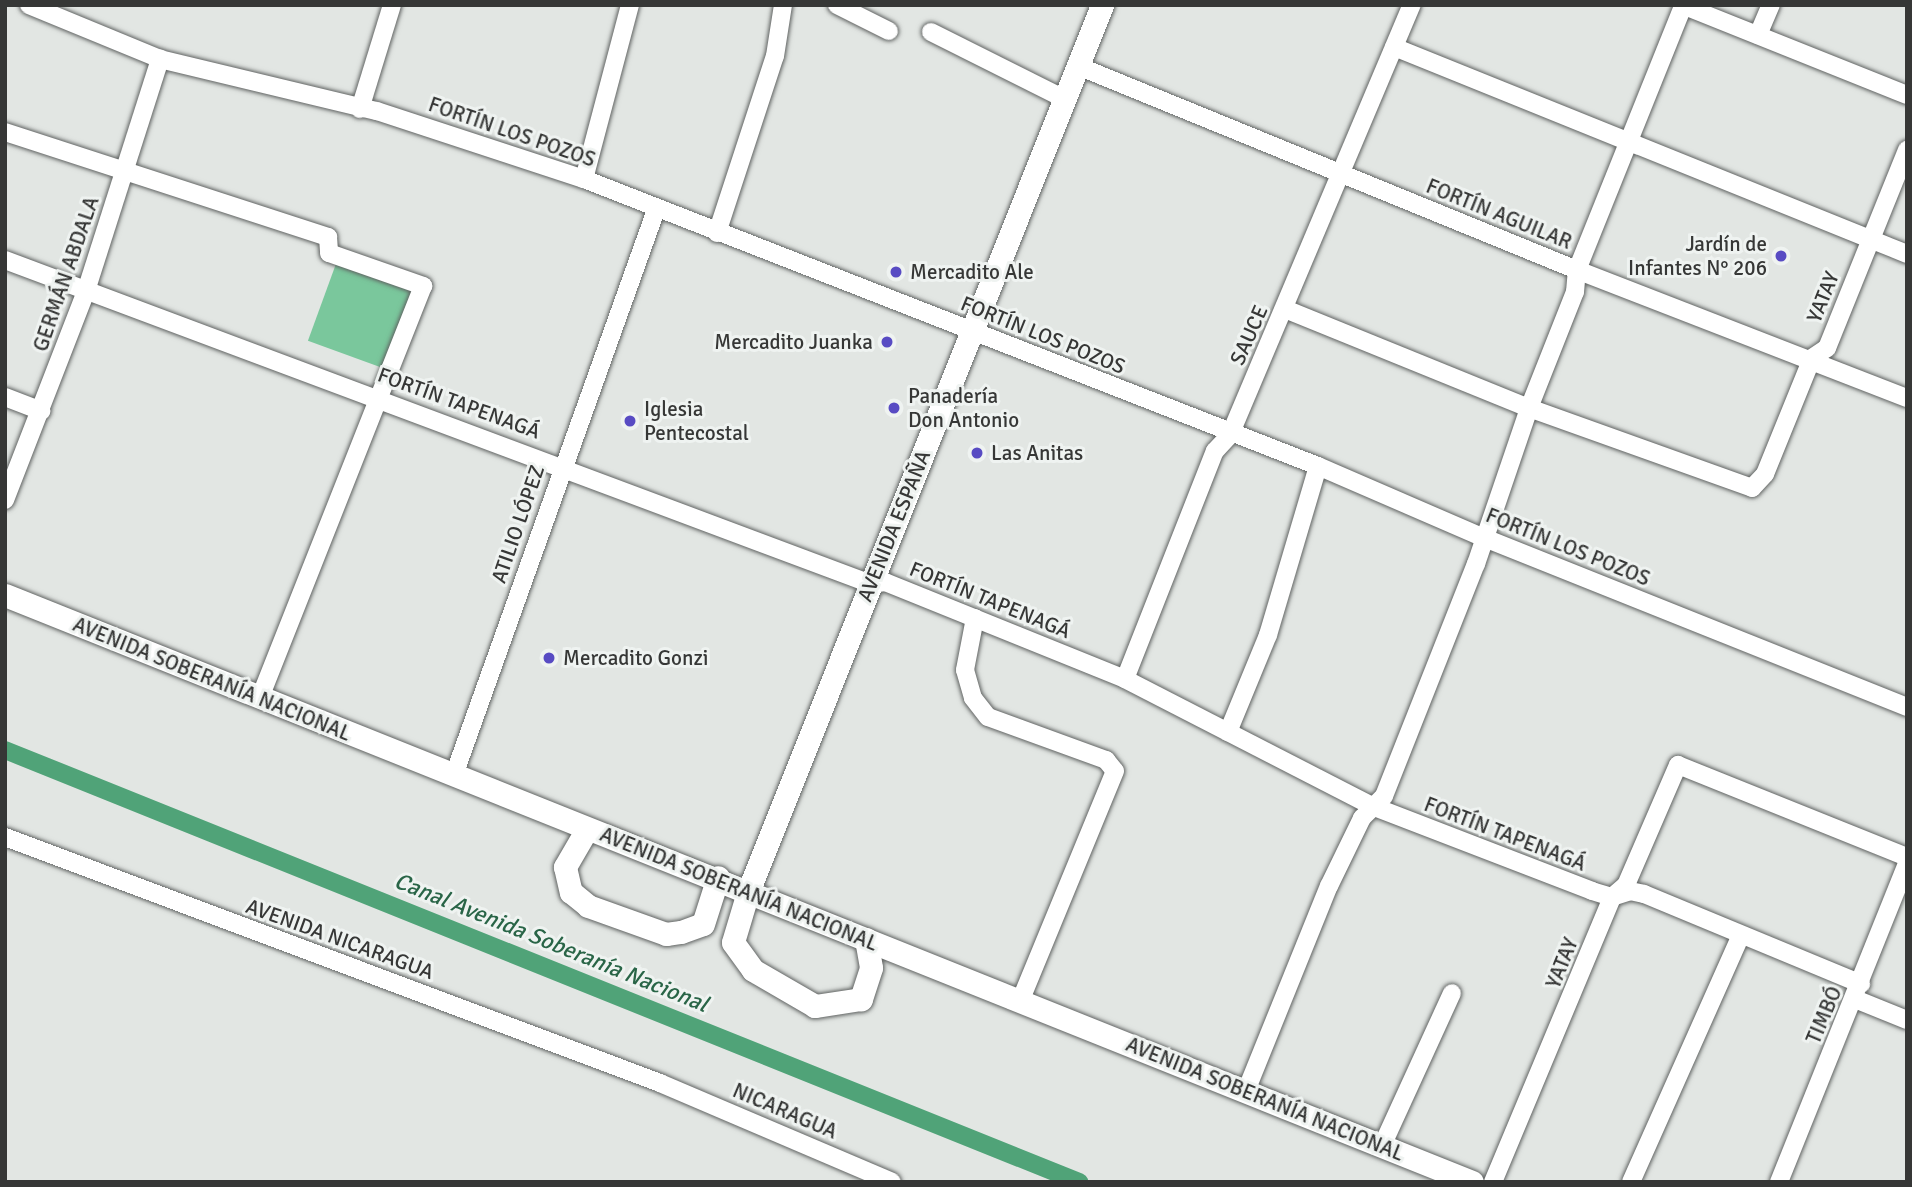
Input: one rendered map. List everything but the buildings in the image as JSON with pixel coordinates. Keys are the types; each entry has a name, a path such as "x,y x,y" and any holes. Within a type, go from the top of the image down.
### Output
{"main road":[{"name":"AVENIDA ESPAÑA","path":"866,939 871,968 862,999 815,1006 753,970 733,942 748,892 1102,5"},
{"name":"AVENIDA SOBERANÍA NACIONAL","path":"5,595 587,829 718,877 748,892 1472,1182"},
{"path":"587,829 565,867 571,891 588,906 666,934 681,932 703,924 718,877"}],"street":[{"name":"FORTÍN LOS POZOS","path":"29,5 160,59 360,109 584,179 656,210 973,330 1230,435 1318,466 1482,537 1907,707"},
{"path":"360,109 392,5"},
{"path":"584,179 630,5"},
{"path":"717,233 775,56 783,5"},
{"path":"837,5 889,31"},
{"name":"SAUCE","path":"1125,679 1215,452 1230,435 1412,5"},
{"path":"1246,1091 1329,886 1372,806 1384,796 1476,564 1482,537 1528,408 1575,292 1577,270 1683,5 1907,95"},
{"path":"1758,35 1771,5"},
{"path":"932,32 1065,99"},
{"path":"1394,47 1907,254"},
{"name":"GERMÁN ABDALA","path":"5,500 86,291 160,59"},
{"name":"FORTÍN AGUILAR","path":"1077,66 1577,270 1812,358 1907,398"},
{"path":"5,132 328,237 329,253 423,286 260,698"},
{"name":"YATAY","path":"1528,408 1752,488 1765,474 1812,358 1827,348 1907,150"},
{"name":"ATILIO LÓPEZ","path":"454,775 656,210"},
{"name":"FORTÍN TAPENAGÁ","path":"5,260 563,465 871,584 885,582 1125,679 1372,806 1612,897 1630,891 1644,894 1741,935 1858,992 1907,1020"},
{"path":"1285,309 1528,408"},
{"path":"5,397 41,411"},
{"path":"1228,732 1268,635 1318,466"},
{"path":"975,618 965,670 973,698 988,717 1106,760 1115,771 1020,1001"},
{"name":"YATAY","path":"1493,1182 1612,897 1626,885 1678,765 1907,857"},
{"name":"AVENIDA NICARAGUA","path":"5,837 660,1083"},
{"name":"TIMBÓ","path":"1779,1182 1858,992 1900,901 1907,863"},
{"path":"1631,1182 1741,935"},
{"path":"1382,1146 1452,993"},
{"name":"NICARAGUA","path":"660,1083 892,1182"}],"green space":[{"path":"337,261 416,290 387,370 308,341"}],"waterway":[{"name":"Canal Avenida Soberanía Nacional","path":"5,750 1079,1182"}],"place":[{"name":"Jardín de Infantes N° 206","path":"1781,256"},
{"name":"Mercadito Ale","path":"896,272"},
{"name":"Mercadito Juanka","path":"887,342"},
{"name":"Panadería Don Antonio","path":"894,408"},
{"name":"Iglesia Pentecostal","path":"630,421"},
{"name":"Las Anitas","path":"977,453"},
{"name":"Mercadito Gonzi","path":"549,658"}]}
